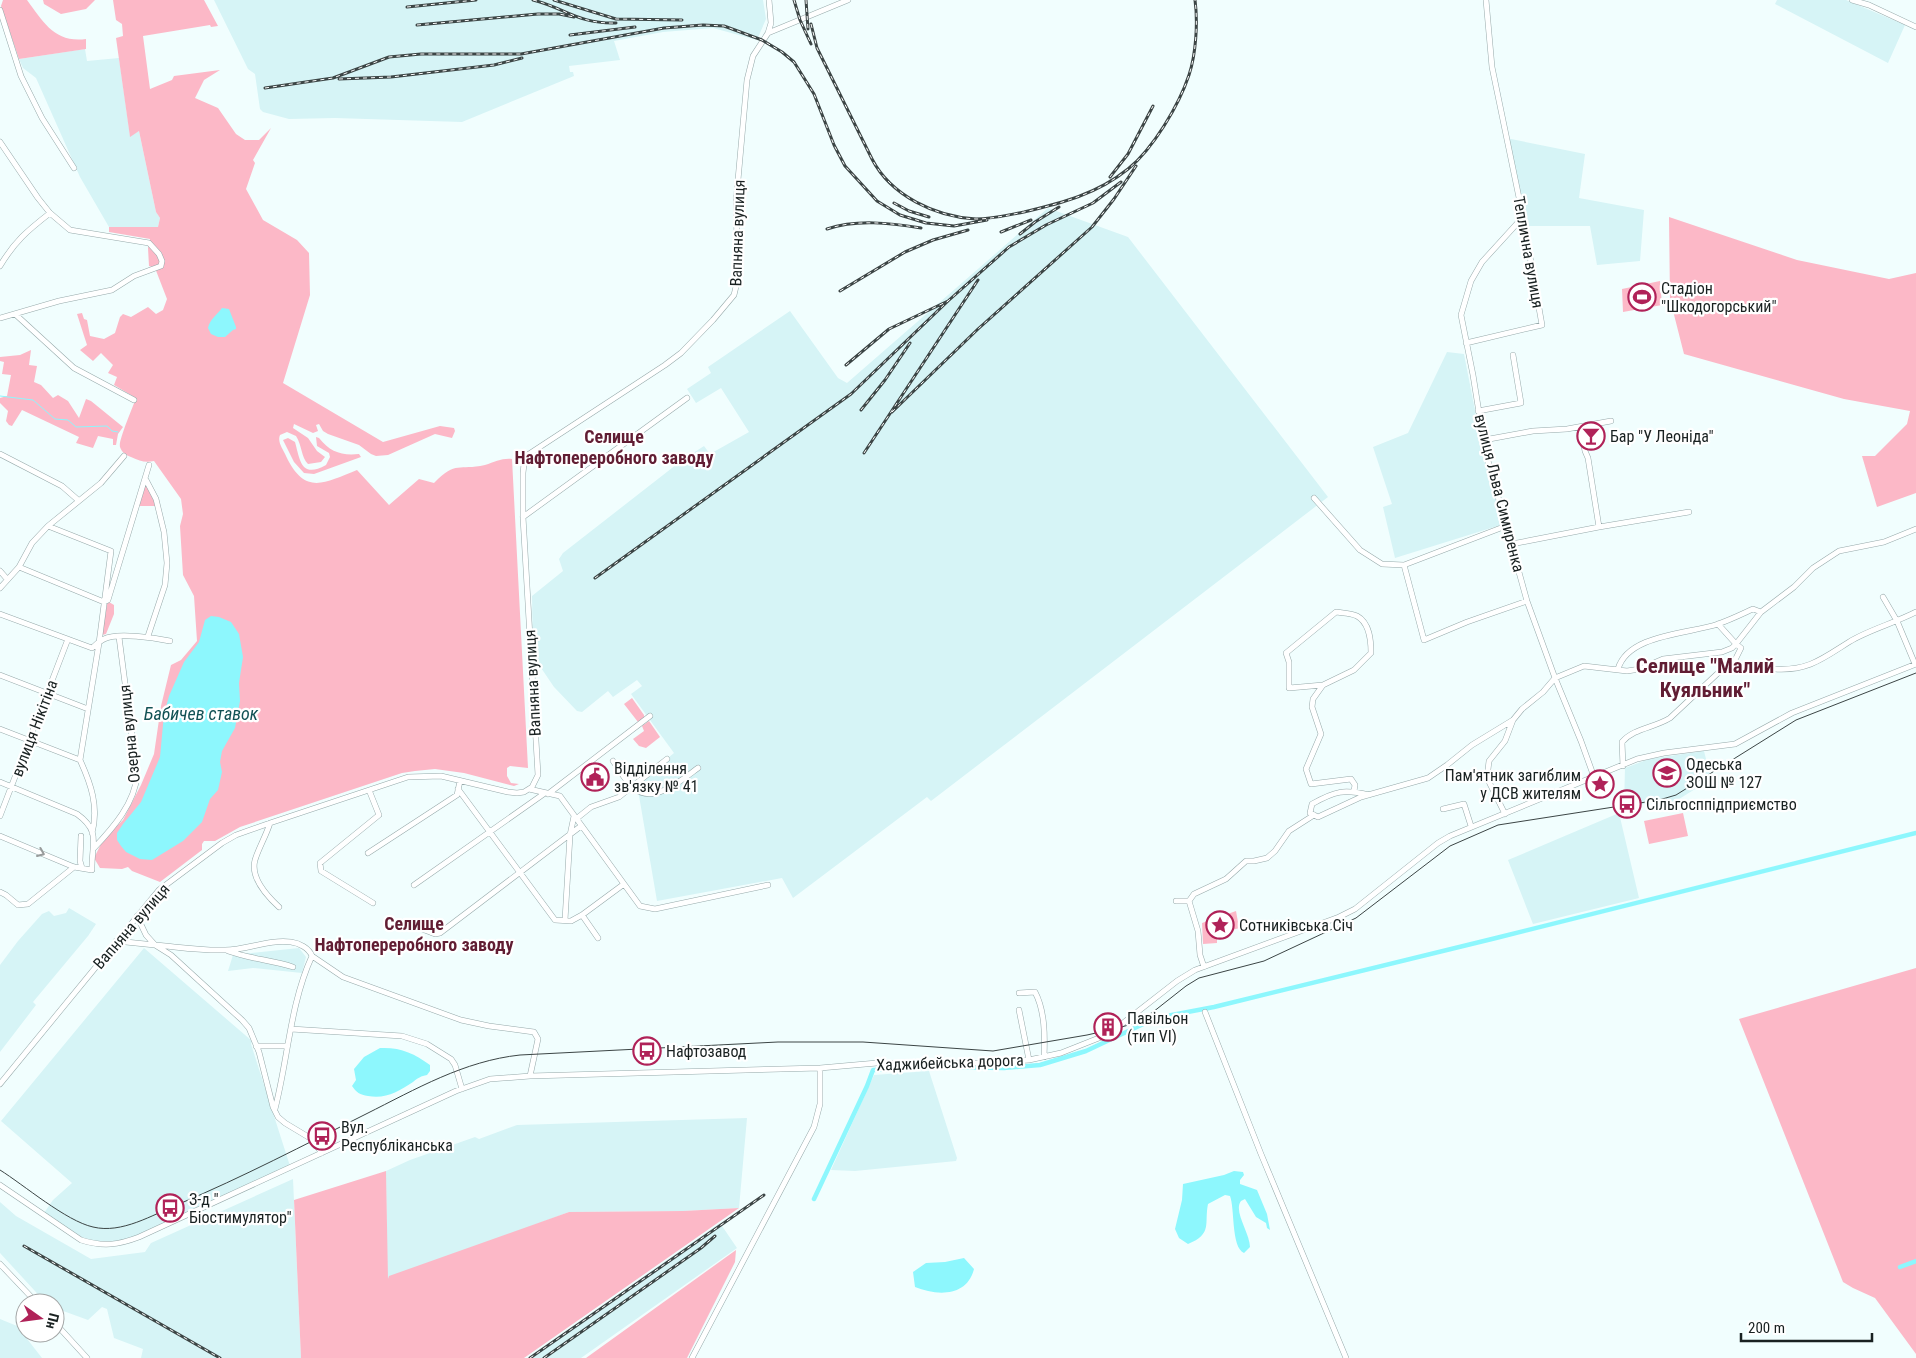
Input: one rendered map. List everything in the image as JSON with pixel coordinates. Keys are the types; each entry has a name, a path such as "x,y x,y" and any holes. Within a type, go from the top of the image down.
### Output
{"street":[{"path":"768,33 771,18 769,0"},
{"path":"768,33 848,0"},
{"name":"Теплична вулиця","path":"1466,343 1542,325 1523,218 1494,78 1486,0"},
{"path":"1852,0 1869,5 1916,27"},
{"path":"0,10 21,76 42,118 74,168"},
{"name":"Вапняна вулиця","path":"0,1084 159,890 210,850 236,835 408,776 441,776 508,792 524,792 536,781 538,775 523,517 524,464 529,454 658,371 673,359 713,320 734,296 738,278 736,202 747,80 753,56 768,33"},
{"path":"0,142 38,198 50,213 70,230 149,243 162,258 162,265 134,276 112,290 59,301 0,318"},
{"path":"0,266 13,245 50,213"},
{"name":"вулиця Льва Симиренка","path":"1523,218 1482,262 1472,281 1461,315 1484,440 1527,601 1555,678 1582,741 1594,777"},
{"path":"15,314 74,368 134,400"},
{"path":"1478,411 1521,402 1513,355"},
{"path":"523,517 687,398"},
{"path":"1484,440 1533,431 1580,427 1611,420"},
{"path":"1580,427 1588,458 1599,526"},
{"path":"0,454 62,486 78,500"},
{"path":"0,588 19,567 32,543 48,526 101,483 124,456"},
{"path":"104,602 108,600 110,595 146,480 149,464"},
{"path":"146,480 156,499 164,532 167,563 165,585 148,636"},
{"path":"1314,498 1360,550 1382,564 1404,565 1506,526"},
{"path":"1512,544 1599,526 1689,512"},
{"path":"48,526 110,551 99,643 80,760 88,777 94,799 96,816 92,834"},
{"path":"1369,795 1349,790 1327,795 1312,804 1310,813 1318,817 1369,795 1428,778 1472,745 1513,720 1555,678 1584,666 1627,671 1640,669 1662,659 1722,652 1732,648 1761,612 1813,568 1839,551 1884,542 1916,529"},
{"path":"1404,565 1424,640 1467,622 1527,601"},
{"path":"19,567 104,602"},
{"path":"0,571 7,579"},
{"path":"1883,597 1897,621 1916,664"},
{"path":"1618,670 1623,657 1662,636 1718,624 1754,609 1761,612"},
{"path":"1323,684 1289,688 1289,662 1286,653 1336,612 1358,616 1371,636 1371,653 1354,670 1323,684 1313,699 1312,707 1321,734 1306,769 1311,784 1351,780 1355,785 1354,791"},
{"path":"1775,669 1798,669 1827,656 1849,642 1916,612"},
{"path":"0,614 92,648 105,638 118,636 148,636 170,641"},
{"path":"1623,766 1622,742 1628,734 1661,723 1678,712 1717,674 1735,660 1741,648 1718,624"},
{"name":"Озерна вулиця","path":"94,848 124,811 136,789 136,775 118,636"},
{"name":"вулиця Нікітіна","path":"0,816 68,639"},
{"name":"Хаджибейська дорога","path":"0,1185 81,1240 97,1245 112,1244 139,1237 462,1089 490,1079 530,1076 820,1068 877,1063 990,1063 1029,1060 1061,1053 1109,1034 1177,981 1195,970 1313,927 1355,909 1438,843 1471,826 1505,814 1637,759 1652,755 1735,744 1792,713 1916,664"},
{"path":"0,675 88,709"},
{"path":"414,885 547,793 650,716"},
{"path":"1505,814 1488,778 1487,770 1489,761 1505,741 1513,720"},
{"path":"0,729 80,760"},
{"path":"565,920 570,835 575,817 591,807 619,798 667,759"},
{"path":"614,761 633,788 638,791 658,793 666,790 698,768"},
{"path":"368,853 457,795 460,781"},
{"path":"0,782 77,814 92,827 94,848 92,870 74,867 0,836"},
{"path":"458,789 555,920 571,921 624,884"},
{"path":"529,789 560,796 640,906 655,909 768,885"},
{"path":"369,790 379,815 320,863 321,871 372,903"},
{"path":"1443,809 1464,804 1471,826"},
{"path":"1189,901 1194,894 1226,879 1246,861 1266,858 1275,852 1289,831 1314,815"},
{"path":"270,823 266,837 254,862 257,879 267,896 279,907"},
{"path":"414,926 435,934 440,933 581,826"},
{"path":"80,836 80,861 82,868"},
{"path":"0,892 18,904 28,904 74,867"},
{"path":"1176,901 1189,901"},
{"path":"1189,901 1198,932 1200,955 1204,968"},
{"path":"582,915 598,938"},
{"path":"137,916 146,935 156,945 171,955 242,1020 256,1046 275,1110 281,1121 310,1138 322,1153"},
{"path":"116,941 226,950 291,942 310,951 312,956 343,977 461,1020 534,1032 538,1039 530,1076"},
{"path":"226,950 246,958 278,962 293,967"},
{"path":"275,1110 287,1046 302,983 312,956"},
{"path":"1018,993 1035,992 1039,999 1044,1035 1044,1057"},
{"path":"1019,1010 1029,1060"},
{"path":"1205,1012 1261,1154 1346,1358"},
{"path":"291,1030 402,1036 427,1044 451,1059 455,1065 462,1089"},
{"path":"256,1046 287,1046"},
{"path":"692,1358 814,1128 821,1098 820,1068"},
{"path":"0,1264 28,1293"},
{"path":"65,1334 87,1358"}],"shaded area":[{"path":"3,0 27,0 51,30 66,38 86,39 86,49 19,59 1,6"},
{"path":"43,0 95,0 86,9 61,14 44,4"},
{"path":"113,0 204,0 218,26 211,27 210,25 143,36 150,89 172,80 174,76 220,70 204,80 195,98 218,108 236,134 245,140 259,140 271,128 253,160 255,163 246,189 263,220 297,240 309,253 310,295 283,383 383,442 440,426 454,428 455,431 452,438 435,434 388,455 376,456 359,445 328,434 323,431 319,424 316,425 318,431 313,433 294,424 293,428 308,438 317,451 325,457 321,462 308,464 296,436 287,432 280,435 279,440 293,469 300,477 316,483 335,479 357,470 389,505 419,479 434,483 453,469 476,467 512,459 528,768 510,766 507,768 507,776 511,783 519,784 514,786 464,773 435,769 402,773 240,827 215,841 204,841 202,850 160,882 132,871 128,867 122,869 100,868 94,858 103,840 123,820 154,754 161,706 171,665 181,660 197,641 194,596 183,575 180,526 183,514 181,499 154,461 140,461 122,451 120,447 121,438 136,398 114,385 117,377 108,373 113,365 101,353 93,361 80,350 87,345 77,314 82,313 84,319 87,320 90,336 104,339 115,333 120,317 123,314 131,317 148,307 156,314 163,310 167,299 155,268 149,266 148,248 150,239 109,232 109,227 158,227 160,218 156,212 139,131 130,137 116,38 123,36 122,24 116,20"},
{"path":"214,0 763,0 766,19 757,40 713,28 663,32 614,41 620,60 569,66 570,72 573,72 574,76 462,122 335,118 289,119 263,112 260,109 255,74 248,69"},
{"path":"1777,0 1846,0 1905,25 1888,63 1775,4"},
{"path":"85,49 87,61 119,58 130,136 139,131 156,212 160,218 158,227 109,227 80,177 36,78 23,68 19,59"},
{"path":"1506,138 1585,154 1579,198 1644,210 1640,261 1597,265 1590,226 1528,226"},
{"path":"1048,208 1128,237 1328,497 931,801 927,797 793,898 782,878 657,901 637,784 674,753 631,694 642,686 637,680 613,697 608,691 582,712 577,711 554,687 533,656 532,596 563,571 559,559 563,553 681,461 704,446 710,454 749,432 721,388 696,403 687,389 711,373 708,367 790,311 838,378 847,383"},
{"path":"1669,217 1797,260 1889,279 1916,273 1916,493 1877,507 1862,456 1875,456 1907,424 1910,411 1844,399 1684,354 1670,299"},
{"name":"Стадіон \"Шкодогорський\"","path":"1660,281 1662,305 1623,312 1622,289"},
{"path":"31,350 29,365 37,366 34,382 41,385 53,398 58,395 68,401 79,418 86,399 91,401 123,427 118,434 116,445 113,445 113,439 98,436 93,448 76,443 79,437 22,410 12,426 9,425 6,421 8,411 0,403 0,398 7,396 11,375 2,374 4,362 0,361 0,357 20,355"},
{"path":"1447,352 1464,354 1481,441 1504,524 1395,558 1383,507 1392,504 1373,447 1408,433"},
{"path":"316,437 332,450 342,454 359,454 361,457 314,474 304,473 294,462 283,440 288,438 295,442 300,461 303,466 311,470 326,465 330,457 329,453 317,446"},
{"path":"146,483 155,500 156,506 138,506"},
{"path":"109,602 114,605 114,614 106,634 102,635 107,604"},
{"path":"632,698 644,715 644,718 638,722 624,704"},
{"path":"649,721 660,737 646,748 639,746 633,739 644,731 642,726"},
{"name":"Одеська ЗОШ № 127","path":"1704,751 1711,779 1676,801 1624,806 1625,768 1649,759"},
{"path":"1619,813 1639,898 1533,924 1508,860"},
{"path":"1683,813 1688,836 1649,844 1644,821"},
{"path":"69,908 96,924 33,1002 36,1005 0,1052 0,965 42,914 49,911 54,916 66,913"},
{"name":"Сотниківська Січ","path":"1236,911 1239,928 1217,935 1217,943 1203,944 1202,923"},
{"path":"144,948 252,1041 251,1044 290,1166 140,1236 124,1241 95,1241 82,1237 44,1213 53,1200 72,1183 1,1121"},
{"path":"299,948 306,957 302,973 253,968 228,971 233,955"},
{"path":"1916,968 1916,1354 1875,1298 1843,1282 1739,1019"},
{"path":"929,1071 957,1158 956,1161 855,1171 831,1170 874,1075"},
{"path":"747,1118 739,1208 683,1211 569,1212 387,1280 386,1171 410,1160 475,1137 479,1139 517,1125"},
{"path":"386,1171 388,1279 389,1276 569,1212 683,1211 739,1208 524,1358 301,1358 294,1200"},
{"path":"293,1179 301,1358 141,1358 143,1349 114,1338 107,1309 102,1307 88,1320 65,1312 65,1293 37,1293 0,1253 0,1202 16,1216 91,1259 145,1252 151,1243"},
{"path":"720,1223 737,1248 581,1358 528,1358"},
{"path":"736,1250 735,1262 687,1358 586,1358"},
{"path":"0,1319 15,1325 15,1343 30,1343 42,1358 0,1358"}],"water":[{"path":"222,308 229,309 236,329 225,337 218,337 211,334 208,328"},
{"name":"Бабичев ставок","path":"211,616 231,622 239,634 243,657 239,683 240,701 235,728 222,751 220,762 222,772 218,790 210,799 202,822 183,841 152,860 140,859 126,852 117,840 117,833 141,802 160,757 164,714 169,696 184,662 199,642 205,620"},
{"path":"380,1048 400,1050 412,1054 430,1065 430,1071 427,1075 420,1077 392,1094 374,1097 360,1094 352,1086 356,1080 354,1069 364,1057"},
{"path":"1234,1171 1243,1172 1244,1175 1240,1180 1240,1184 1257,1190 1267,1214 1270,1230 1267,1228 1266,1223 1256,1217 1245,1199 1241,1201 1239,1205 1240,1216 1250,1247 1244,1253 1240,1249 1235,1236 1232,1202 1230,1196 1225,1195 1208,1204 1206,1227 1201,1236 1188,1244 1179,1238 1175,1229 1182,1200 1183,1184"},
{"path":"964,1258 974,1269 965,1285 950,1292 941,1293 915,1287 913,1272 926,1263"}],"waterway":[{"path":"0,396 33,400 55,419 68,420 76,427 107,426 112,431 118,432"},
{"path":"814,1199 873,1070 945,1067 1004,1068 1040,1065 1086,1051 1156,1018 1214,1007 1916,833"},
{"path":"1900,1267 1916,1261"}],"tram line":[{"path":"0,1170 70,1218 93,1227 115,1228 148,1218 226,1183 441,1077 499,1058 520,1055 778,1042 863,1042 993,1051 1118,1028 1132,1024 1153,1012 1199,978 1264,961 1356,918 1450,846 1498,825 1659,800 1676,795 1796,720 1916,673"}],"railway":[{"path":"407,7 476,0"},
{"path":"533,0 591,21 616,23"},
{"path":"554,0 616,19 682,20"},
{"path":"794,0 800,20 811,44"},
{"path":"806,0 808,29"},
{"path":"811,24 817,48 880,172 903,194 931,209 961,217 982,219 1024,212 1079,197 1116,178 1147,150 1172,113 1189,75 1196,38 1195,0"},
{"path":"417,25 538,14 559,14 574,17"},
{"path":"265,88 333,78 389,57 421,54 521,54 664,28 703,25 724,26 762,40 794,62 814,94 834,145 845,166 877,201 900,215 926,223 954,226 987,220"},
{"path":"570,35 635,27"},
{"path":"339,79 391,77 494,65 522,58"},
{"path":"1110,177 1128,154 1153,106"},
{"path":"892,412 978,329 1092,227 1136,166"},
{"path":"846,365 889,329 948,301 1009,247 1046,225 1093,203 1121,182"},
{"path":"894,203 909,211 929,217"},
{"path":"1020,234 1059,207"},
{"path":"1001,232 1031,220"},
{"path":"827,229 862,223 886,223 921,228"},
{"path":"840,291 905,252 933,240 968,230"},
{"path":"864,453 978,280"},
{"path":"595,578 851,394 948,301"},
{"path":"861,410 885,380 910,343"},
{"path":"530,1358 764,1195"},
{"path":"544,1358 701,1248 715,1236"},
{"path":"24,1246 220,1358"}],"place":[{"name":"Стадіон \"Шкодогорський\"","path":"1642,297"},
{"name":"Бар \"У Леоніда\"","path":"1591,436"},
{"name":"Одеська ЗОШ № 127","path":"1667,773"},
{"name":"Відділення зв'язку № 41","path":"595,777"},
{"name":"Пам'ятник загиблим у ДСВ жителям","path":"1600,784"},
{"name":"Сільгосппідприємство","path":"1627,804"},
{"name":"Сотниківська Січ","path":"1220,925"},
{"name":"Павільон (тип VI)","path":"1108,1027"},
{"name":"Нафтозавод","path":"647,1051"},
{"name":"Вул. Республіканська","path":"322,1136"},
{"name":"З-д \" Біостимулятор\"","path":"170,1208"}],"district":[{"name":"Селище Нафтопереробного заводу","path":"614,447"},
{"name":"Селище \"Малий Куяльник\"","path":"1705,678"},
{"name":"Селище Нафтопереробного заводу","path":"414,934"}]}
